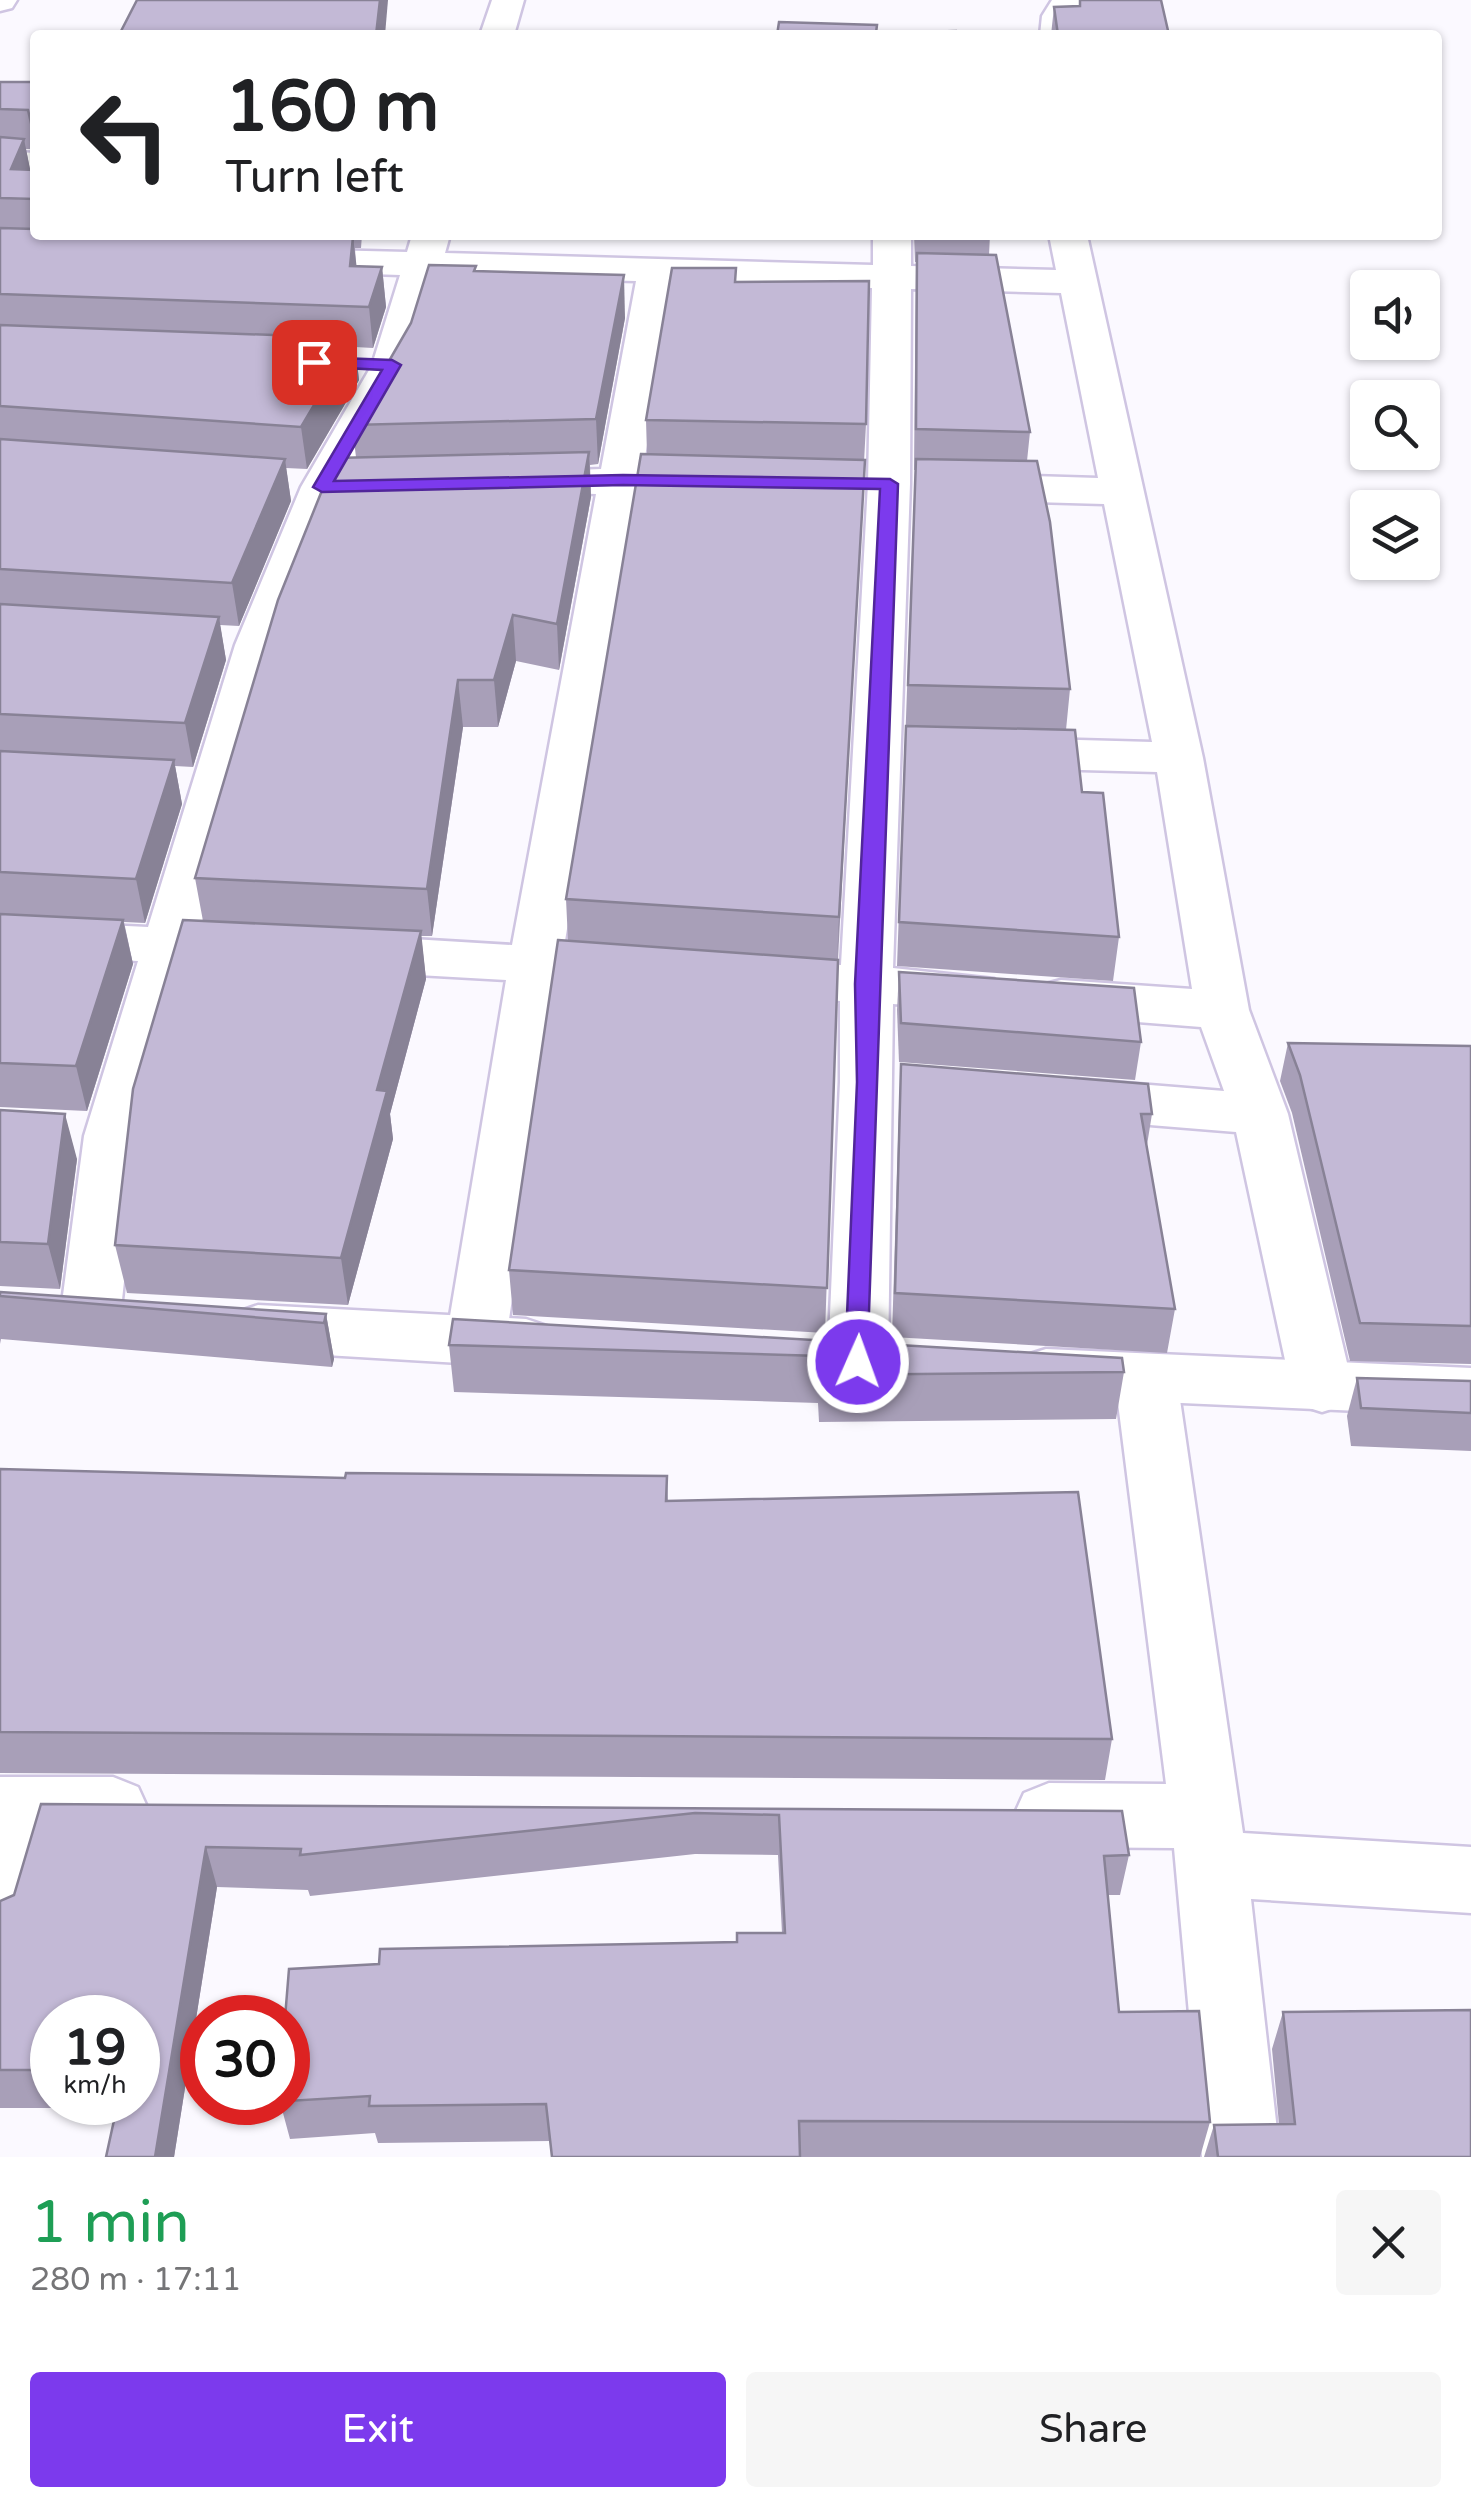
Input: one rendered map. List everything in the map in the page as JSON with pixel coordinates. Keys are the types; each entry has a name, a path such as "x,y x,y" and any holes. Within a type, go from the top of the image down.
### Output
{"street":[{"path":"499,30 508,0"},
{"path":"1057,30 1058,16 1068,0"},
{"path":"0,162 30,164"},
{"path":"1069,240 1119,492 1180,758 1222,1010 1260,1114 1322,1388"},
{"path":"248,260 426,250 657,270 891,256 1078,282"},
{"path":"426,250 373,364 303,485 238,644 194,786 168,945 112,1136 120,1319 572,1346"},
{"path":"858,1362 868,1082 866,984 920,751 870,484 891,256"},
{"path":"476,1340 535,962 657,270"},
{"path":"472,483 756,482"},
{"path":"870,484 1119,492"},
{"path":"303,485 378,486"},
{"path":"920,751 1180,758"},
{"path":"0,937 535,962 1222,1010"},
{"path":"868,1082 927,1087"},
{"path":"1025,1095 1260,1114"},
{"path":"56,1134 112,1136"},
{"path":"992,1370 1471,1392"},
{"path":"1146,1379 1209,1840 1241,2157"},
{"path":"0,1910 13,1809 166,1810"},
{"path":"986,1814 1209,1840 1471,1880"}],"building":[{"path":"137,0 380,0 377,30 122,30"},
{"path":"1080,0 1161,0 1168,30 1057,30 1054,7 1080,6"},
{"path":"779,22 877,25 876,30 778,30"},
{"path":"0,82 30,82 30,119 28,110 0,109"},
{"path":"0,137 24,139 11,169 30,170 30,199 0,198"},
{"path":"0,228 30,229 30,240 353,240 350,266 382,267 369,307 0,294"},
{"path":"917,253 996,255 1030,432 916,429"},
{"path":"429,265 476,266 474,271 624,275 596,419 352,425 411,323"},
{"path":"672,268 736,268 735,282 869,281 866,424 646,420"},
{"path":"0,325 354,338 301,427 0,406"},
{"path":"0,439 285,459 232,583 0,569"},
{"path":"589,452 557,624 513,615 494,680 458,680 427,889 195,878 278,600 335,458"},
{"path":"641,454 865,460 839,917 566,899"},
{"path":"916,459 1037,461 1050,522 1070,689 908,685"},
{"path":"0,604 219,617 185,723 0,714"},
{"path":"906,726 1075,730 1082,792 1103,793 1119,937 899,922"},
{"path":"0,751 174,760 136,879 0,872"},
{"path":"0,914 123,920 76,1066 0,1063"},
{"path":"183,920 421,931 377,1090 387,1091 341,1258 115,1245 133,1089"},
{"path":"558,940 838,960 827,1288 509,1270"},
{"path":"899,972 1134,988 1141,1042 901,1023"},
{"path":"1288,1043 1471,1046 1471,1326 1360,1323 1300,1075"},
{"path":"901,1064 1148,1084 1152,1114 1141,1114 1175,1309 895,1293"},
{"path":"0,1110 65,1114 48,1244 0,1242"},
{"path":"0,1292 326,1314 324,1323 0,1296"},
{"path":"453,1319 1122,1358 1124,1372 821,1375 820,1356 449,1345"},
{"path":"1357,1378 1471,1381 1471,1413 1361,1408"},
{"path":"0,1469 345,1478 346,1473 667,1476 666,1501 1078,1492 1112,1739 0,1732"},
{"path":"41,1804 1122,1811 1129,1855 1104,1856 1119,2012 1199,2011 1210,2122 799,2121 800,2157 552,2157 546,2104 369,2106 370,2096 310,2100 310,1995 287,1995 289,1969 379,1964 380,1949 737,1942 737,1933 785,1933 779,1815 695,1813 300,1855 301,1849 206,1847 155,2157 106,2157 113,2125 160,2125 160,1995 30,1995 30,2070 0,2070 0,1901 14,1895"},
{"path":"1471,2010 1471,2157 1218,2157 1214,2125 1295,2124 1283,2012"}],"route":[{"path":"314,362 392,365 322,487 623,480 890,484 866,984 868,1082 858,1362"}]}
